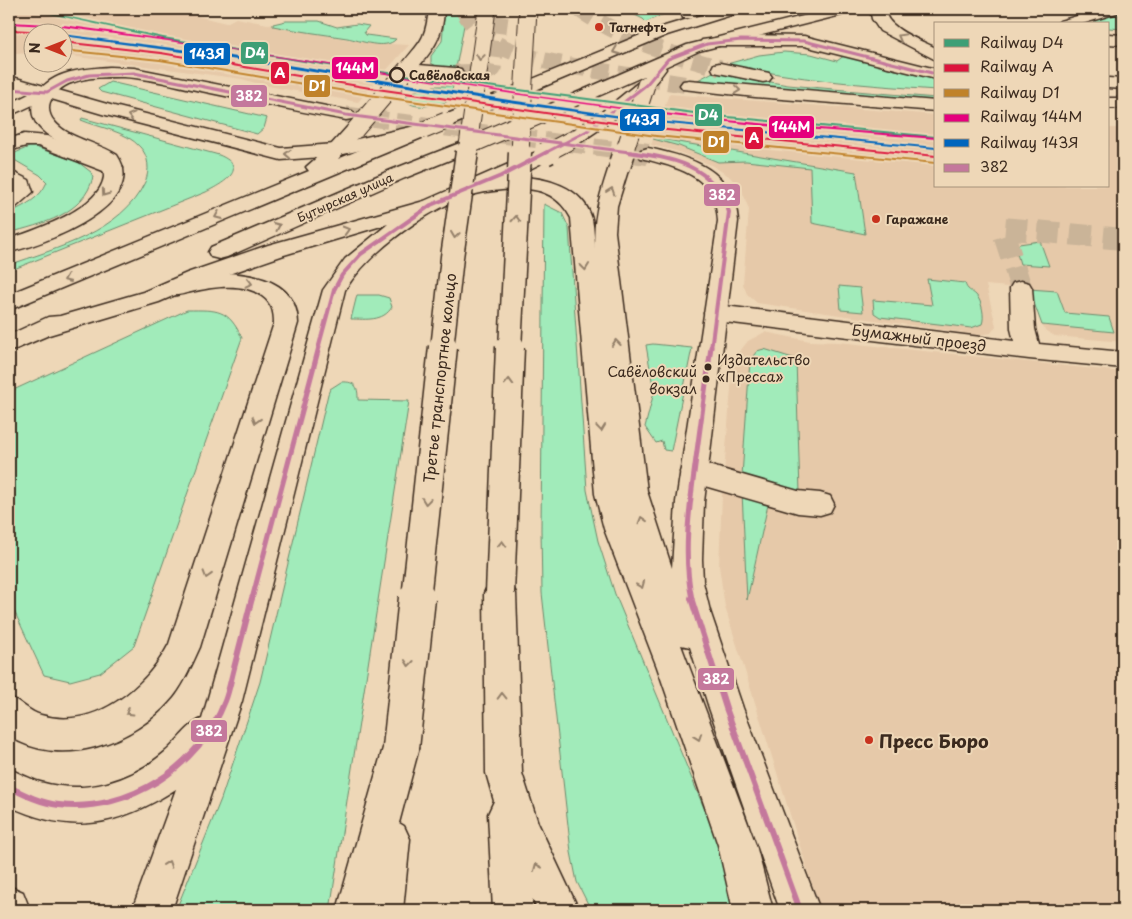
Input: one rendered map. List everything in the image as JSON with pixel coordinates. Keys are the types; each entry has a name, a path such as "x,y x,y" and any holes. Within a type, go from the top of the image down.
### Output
{"main road":[{"path":"295,184 337,150 350,122 407,69 427,47 434,34 436,9"},
{"name":"Третье транспортное кольцо","path":"400,748 452,257 487,9"},
{"path":"528,9 515,237 500,593 503,745 504,773 520,826 543,880 559,910"},
{"path":"661,32 736,9"},
{"path":"706,44 848,9"},
{"path":"878,9 880,21 886,28 934,54"},
{"path":"1072,22 1115,9"},
{"path":"9,303 295,184 409,134 661,32 679,23 690,11"},
{"path":"1110,39 1123,40"},
{"path":"706,44 741,40 804,41 934,74"},
{"name":"Бутырская улица","path":"9,344 398,174 706,44"},
{"path":"151,297 235,263 431,205 501,176 587,131 646,85 660,66 676,56"},
{"path":"720,68 789,81 934,94"},
{"path":"407,69 455,73"},
{"path":"9,111 47,92 61,82 82,75 109,72 134,73 350,122"},
{"path":"9,81 273,153 298,154 337,150 409,134"},
{"path":"1110,83 1123,84"},
{"path":"646,85 642,105 620,164 604,218 633,491 657,569 726,708"},
{"path":"688,85 934,106"},
{"path":"9,89 47,92"},
{"path":"9,99 47,92"},
{"path":"9,246 59,228 91,209 105,194 114,173 110,159 105,155 62,137 47,125 42,116 40,102 47,92"},
{"path":"1110,92 1123,92"},
{"path":"1110,103 1123,103"},
{"path":"9,130 42,116"},
{"path":"1110,117 1123,117"},
{"path":"9,145 24,140 40,140 113,168"},
{"path":"648,154 678,161 699,172 716,185 728,204 728,221 694,472 687,538 688,582 694,611 726,708 800,910"},
{"path":"9,176 22,184 23,192 9,203"},
{"path":"471,189 506,183 545,186 567,195 578,209 609,494 618,529 674,667 737,844 753,910"},
{"path":"152,910 225,701 334,290 342,276 362,254 431,205"},
{"path":"9,713 26,727 49,734 76,734 105,726 132,712 155,692 173,670 184,647 286,323 285,308 276,295 261,286 245,281 221,279 198,282 40,330"},
{"path":"1021,288 1023,329 1029,351"},
{"name":"Бумажный проезд","path":"716,313 1029,351 1123,360"},
{"path":"694,472 798,502 820,504"},
{"path":"9,787 35,801 65,808 82,808 136,792 162,779 196,749 212,728 225,701"},
{"path":"503,745 513,910"},
{"path":"358,910 400,748"},
{"path":"383,910 400,748"},
{"path":"9,906 10,910"}],"shaded area":[{"path":"9,9 117,9 142,15 154,9 168,9 226,23 236,18 368,43 409,45 358,102 262,85 242,79 72,56 72,22 22,22 22,54 9,53"},
{"path":"669,94 934,115 934,188 1110,188 1110,128 1123,128 1123,342 1055,336 1046,331 1029,289 986,285 996,326 991,333 978,335 757,303 747,294 743,284 749,210 742,190 729,176 711,165 676,151 651,145"},
{"path":"765,332 810,341 838,342 1123,372 1123,910 820,910 725,607 719,566 722,496 733,365 736,356 748,341"}],"green space":[{"path":"445,9 467,9 456,68 438,67 431,63 431,56 442,41"},
{"path":"629,9 670,9 664,14 646,22 629,12"},
{"path":"1123,10 1123,29 1110,28 1110,22 1095,22 1097,17"},
{"path":"286,21 319,21 337,27 357,24 369,26 364,32 366,35 396,39 386,44 372,44 273,26 273,24"},
{"path":"784,52 811,54 837,61 845,55 895,70 934,78 934,90 805,78 727,64 759,55"},
{"path":"713,72 788,85 934,98 934,102 696,81"},
{"path":"110,82 267,118 264,128 257,134 101,92 98,89"},
{"path":"434,86 453,86 450,101 416,106 406,101 406,97 412,92"},
{"path":"82,118 219,155 233,165 233,170 226,180 206,192 9,271 9,265 67,244 104,226 121,214 145,182 148,164 140,147 128,137 81,120"},
{"path":"654,138 856,172 865,234 812,223 810,168 746,161 718,162"},
{"path":"29,147 35,147 78,162 91,172 93,177 81,201 71,209 60,216 9,233 9,213 36,197 47,182 40,175 11,158 15,153"},
{"path":"544,204 562,213 569,228 587,490 598,541 615,594 724,856 735,910 591,910 577,882 571,852 542,593"},
{"path":"1040,241 1049,266 1020,264 1016,250 1019,244"},
{"path":"927,279 965,283 968,289 980,301 983,313 982,324 971,328 880,317 874,313 873,300 932,305"},
{"path":"839,286 860,288 863,312 841,310"},
{"path":"1029,289 1057,291 1065,313 1109,317 1114,332 1042,325"},
{"path":"357,295 379,295 389,298 392,307 388,312 379,317 351,319"},
{"path":"187,310 214,311 226,316 232,321 242,338 134,646 100,673 70,681 44,675 9,600 9,392"},
{"path":"646,345 692,348 671,451 664,450 662,441 656,443 645,427 654,392"},
{"path":"764,349 796,359 800,493 742,476 750,360 757,351"},
{"path":"341,382 356,386 358,400 409,401 330,910 176,910 221,799 260,682 328,394 330,389"},
{"path":"742,492 769,500 747,600"}],"tunnel":[{"path":"463,9 473,25 496,44"},
{"path":"496,44 501,9"},
{"path":"579,9 595,20 629,37 665,51 720,68"},
{"path":"455,73 486,72 493,69 496,44"},
{"path":"496,44 520,54 538,59 689,85"},
{"path":"346,115 642,153"},
{"path":"632,152 648,154"},
{"path":"1021,288 1002,228 1123,239"}],"rail line":[{"name":"D4","path":"30,9 163,38 328,65 717,116 934,137"},
{"name":"144М","path":"9,23 22,24"},
{"name":"144М","path":"72,27 213,46 513,93 663,114 765,125 934,138"},
{"name":"A","path":"9,30 22,31"},
{"name":"143Я","path":"72,36 212,54 509,101 658,122 934,148"},
{"name":"A","path":"72,43 161,53 370,88 657,129 934,156"},
{"name":"D1","path":"72,51 160,60 369,95 656,136 934,163"}],"transit line":[{"name":"382","path":"9,787 33,798 58,805 83,806 108,802 132,795 155,783 176,768 195,750 212,727 225,701 334,290 342,275 361,254 431,205 501,176 587,131 646,85 668,59 693,48 707,44 741,40 804,41 934,74"},
{"name":"382","path":"9,89 47,92 78,77 111,73 134,73 346,115 666,157 697,170 713,183 720,191 729,212 690,502 687,559 688,582 694,611 726,708 800,910"}],"place":[{"name":"Татнефть","path":"599,27"},
{"name":"Савёловская","path":"397,75"},
{"name":"Гаражане","path":"876,219"},
{"name":"Издательство «Пресса»","path":"708,367"},
{"name":"Савёловский вокзал","path":"706,379"},
{"name":"Пресс Бюро","path":"869,740"}]}
